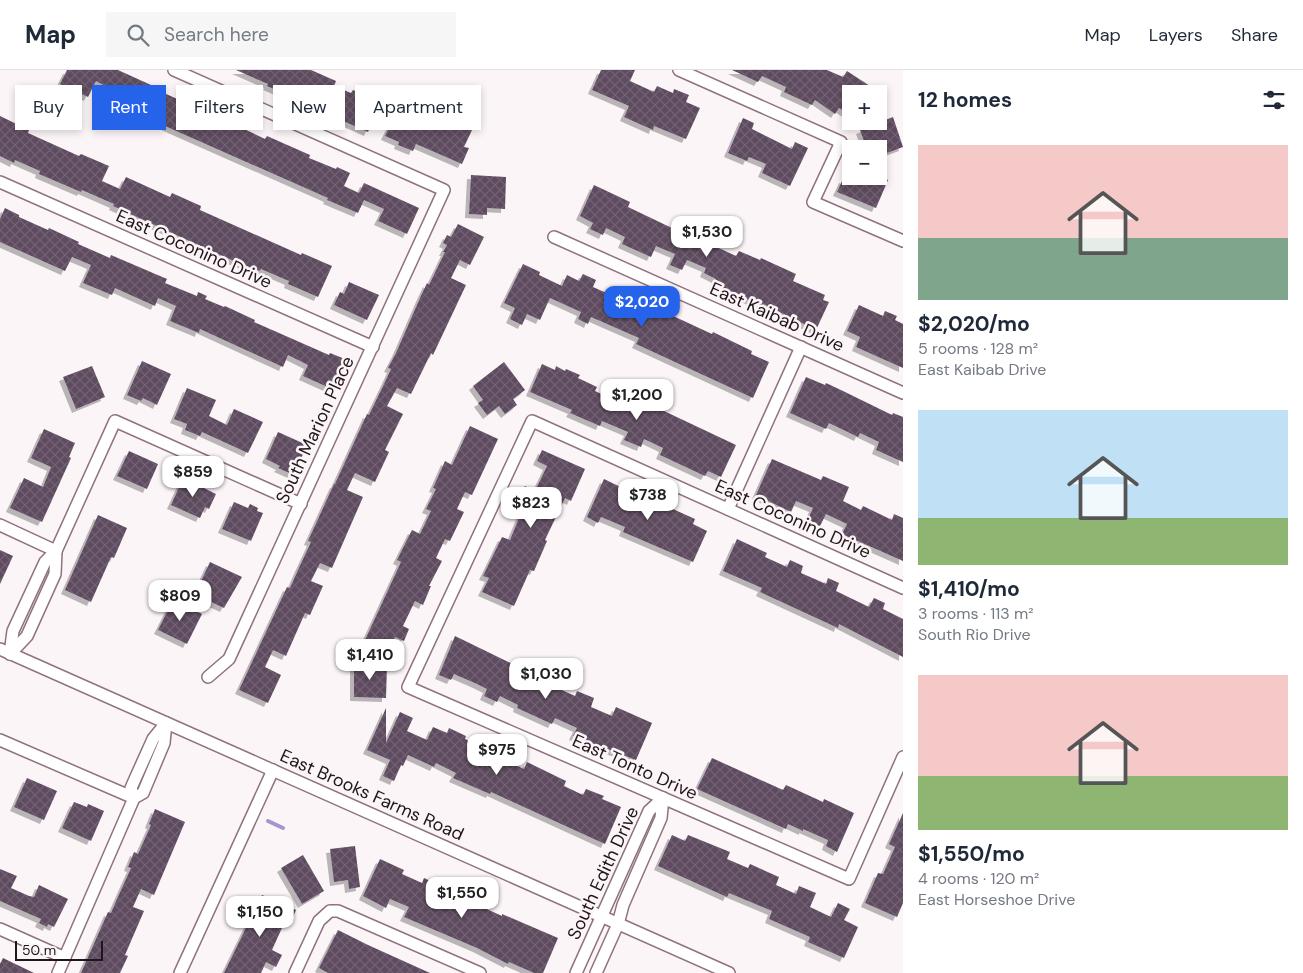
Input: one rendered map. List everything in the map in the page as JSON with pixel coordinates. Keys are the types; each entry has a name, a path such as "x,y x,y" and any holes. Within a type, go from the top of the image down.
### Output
{"street":[{"name":"South Marion Place","path":"174,70 444,190 229,660 208,677"},
{"path":"679,70 841,142 813,202 903,241"},
{"name":"East Coconino Drive","path":"0,182 373,347"},
{"name":"East Kaibab Drive","path":"554,237 903,393"},
{"path":"728,510 800,347"},
{"path":"5,652 45,562 56,551 115,421 301,504"},
{"name":"East Coconino Drive","path":"408,687 532,421 903,588"},
{"path":"0,525 56,551"},
{"path":"5,652 27,636 55,574 56,551"},
{"path":"26,602 40,608"},
{"name":"East Brooks Farms Road","path":"5,652 729,973"},
{"name":"East Tonto Drive","path":"408,687 849,879 903,757"},
{"path":"134,798 131,788 139,769 153,739 166,723"},
{"path":"58,973 134,798 143,793 164,743 166,723"},
{"path":"0,740 134,798"},
{"path":"139,769 151,774"},
{"path":"180,973 273,770"},
{"name":"South Edith Drive","path":"580,972 602,916 649,811 663,798"},
{"name":"South Edith Drive","path":"596,973 661,818 663,798"},
{"path":"630,854 643,860"},
{"path":"295,973 319,921 330,911 338,911 480,973"},
{"path":"0,929 65,958"}],"building":[{"path":"67,70 118,70 151,85 104,85 96,81 92,85 88,97 82,94 82,85 60,84"},
{"path":"236,70 311,70 336,81 334,85 273,85 273,89 267,86 268,84"},
{"path":"601,70 635,70 630,81 654,92 657,86 673,93 674,89 689,95 686,102 700,108 686,139 654,126 653,130 624,117 629,106 592,90"},
{"path":"732,70 827,70 843,77 847,71 868,85 842,85 842,110 839,108 835,114 815,100 812,105 784,92 786,87 762,76 758,82"},
{"path":"353,90 355,91 355,126 345,122 345,91 351,93"},
{"path":"166,94 176,98 176,130 246,130 265,139 267,136 310,155 309,158 350,173 344,186 359,193 364,183 419,208 407,234 378,221 384,209 364,200 358,213 327,200 328,198 166,126"},
{"path":"0,116 15,123 15,130 29,130 28,133 79,156 81,154 109,166 102,181 120,189 126,177 170,197 172,193 201,206 200,210 301,255 302,253 332,266 318,297 288,284 289,281 261,269 260,271 229,259 113,206 114,204 39,174 40,171 15,160 14,163 0,156"},
{"path":"893,117 903,147 887,153 887,140 864,140 860,130 887,130 887,119"},
{"path":"743,118 754,123 752,129 792,149 795,142 808,148 790,186 762,173 766,164 749,157 747,161 728,153"},
{"path":"388,130 472,130 464,147 469,148 462,164 416,144 413,151 398,145 399,142 385,136"},
{"path":"471,175 506,177 505,209 487,208 487,215 469,214"},
{"path":"842,181 842,185 886,185 876,208 837,192"},
{"path":"594,185 630,202 628,207 674,229 679,219 705,231 703,236 712,240 710,244 736,256 739,251 760,260 761,258 796,274 793,281 825,295 823,300 829,302 816,330 763,304 762,306 713,285 716,279 704,273 706,268 687,260 682,270 670,265 675,254 656,246 651,257 622,244 625,237 606,228 603,235 590,229 593,223 580,216"},
{"path":"5,208 19,215 19,217 79,242 78,244 110,258 111,255 167,279 165,283 197,296 198,292 207,296 205,299 255,320 254,322 329,355 330,353 345,359 332,389 303,376 308,365 288,355 283,367 200,329 199,333 170,321 176,306 158,298 155,306 115,288 112,295 83,283 91,265 72,257 65,271 0,242 0,219"},
{"path":"458,224 484,237 470,265 460,260 451,278 466,285 433,355 431,353 411,394 397,388 387,406 403,414 385,450 389,452 375,482 355,473 347,490 363,497 332,568 320,563 311,581 323,586 310,615 305,613 286,656 273,650 265,667 281,675 268,703 239,690 287,587 290,588 311,542 308,541 367,414 369,415 391,369 388,368 427,283 429,285 445,252 443,252 447,245 443,243 447,235 451,237"},
{"path":"523,264 540,272 539,275 562,286 567,275 579,281 583,274 596,280 593,287 611,295 613,289 670,317 671,315 712,334 713,332 752,351 751,354 769,362 753,398 636,344 639,338 591,317 588,324 578,319 581,312 550,298 540,320 527,314 522,325 510,319 515,308 504,303"},
{"path":"349,282 379,295 367,320 334,305 340,292 344,294"},
{"path":"859,305 883,316 885,311 897,316 895,320 903,324 903,368 856,347 860,337 847,331"},
{"path":"142,361 171,374 157,405 143,398 141,401 127,395"},
{"path":"504,362 525,390 513,399 517,405 505,414 499,406 487,415 478,403 483,400 473,386"},
{"path":"542,364 555,370 556,366 565,371 566,369 580,375 578,378 597,387 595,391 623,404 628,394 736,445 721,477 708,471 705,476 660,455 663,448 644,439 641,447 624,440 628,432 602,421 600,426 570,413 572,410 530,392"},
{"path":"92,366 105,397 76,409 63,377"},
{"path":"806,377 825,385 826,383 892,415 893,413 903,417 903,462 876,450 879,442 860,433 858,437 829,423 826,429 790,413"},
{"path":"187,388 216,400 209,416 227,425 234,409 263,422 248,453 202,432 200,436 185,430 187,424 174,419"},
{"path":"470,426 498,439 472,495 465,492 457,509 464,512 450,541 445,539 436,558 442,561 429,586 431,586 423,605 415,601 403,626 409,629 404,641 395,637 389,651 365,640 401,562 397,560 412,530 420,534 431,511 426,509 436,489 433,488 445,461 452,465"},
{"path":"44,429 75,443 69,457 71,458 42,522 10,508 24,478 43,487 51,467 31,458"},
{"path":"278,432 307,445 294,475 278,468 280,466 266,459"},
{"path":"542,450 585,469 571,501 565,498 545,540 547,541 534,571 530,570 514,606 482,592 489,578 483,576 502,537 510,540 524,506 517,503 525,486 535,491 547,466 537,461"},
{"path":"129,451 158,464 147,489 117,476"},
{"path":"772,459 821,480 823,476 849,487 843,501 861,510 863,506 892,520 894,514 903,518 903,561 842,534 847,524 826,514 820,526 807,521 813,508 796,501 791,512 756,495"},
{"path":"184,476 216,494 209,509 205,507 200,518 171,505"},
{"path":"604,479 633,493 631,498 651,506 653,500 695,519 693,524 707,531 693,562 623,532 625,527 601,517 598,523 587,517"},
{"path":"234,502 248,508 250,504 258,508 257,511 263,513 251,541 222,529"},
{"path":"98,515 127,528 114,558 111,557 91,602 65,590"},
{"path":"737,539 767,553 765,557 787,567 790,560 803,566 801,573 826,584 828,578 839,583 836,591 869,607 874,598 885,603 883,609 903,619 903,657 839,624 838,628 760,592 762,588 723,571"},
{"path":"0,550 13,556 0,584"},
{"path":"210,562 242,577 224,608 209,601 211,597 197,590"},
{"path":"173,600 202,614 187,644 158,630"},
{"path":"455,636 527,671 526,674 575,696 577,691 594,698 591,707 612,716 616,707 652,723 636,760 573,736 577,728 555,718 552,724 517,708 518,705 500,696 497,702 484,696 487,689 454,674 451,680 439,675"},
{"path":"354,665 387,665 386,698 354,697"},
{"path":"386,708 386,743 400,712 413,718 407,731 427,740 433,727 447,733 449,728 466,736 465,739 489,750 490,747 507,755 505,760 524,769 527,762 566,781 564,786 583,795 586,789 604,796 602,799 621,807 605,844 491,792 490,794 453,778 456,773 436,763 434,767 408,755 394,781 383,776 390,760 367,750"},
{"path":"712,758 783,790 786,785 823,802 824,799 854,813 837,852 826,846 828,840 788,824 786,829 697,789"},
{"path":"27,778 57,791 44,820 14,807"},
{"path":"74,802 87,807 88,804 104,811 91,841 62,828"},
{"path":"155,809 185,822 154,895 141,889 133,907 144,911 125,955 128,956 120,973 81,973 108,912 111,913 131,868 128,867 134,852 138,854 151,825 149,824"},
{"path":"903,813 903,903 897,917 865,903 878,873 883,874 895,847 889,844"},
{"path":"672,835 685,841 688,835 730,852 727,859 748,868 750,864 779,877 776,885 796,894 799,886 816,893 810,907 831,917 838,903 850,909 844,920 858,927 844,958 808,942 810,937 769,919 772,911 729,893 727,897 658,866"},
{"path":"355,846 360,887 349,889 348,880 334,882 330,849"},
{"path":"303,855 324,891 302,904 281,868"},
{"path":"380,859 404,870 402,874 422,883 424,878 502,916 502,914 558,938 543,973 534,973 509,962 508,964 477,948 404,917 409,907 390,899 386,908 363,896"},
{"path":"0,869 17,876 11,888 29,896 34,897 39,885 68,899 54,927 48,924 47,927 39,923 41,919 0,901"},
{"path":"262,895 296,910 291,921 286,919 272,950 282,955 276,967 266,962 261,973 224,973"},
{"path":"338,930 430,973 328,973 319,968"},
{"path":"3,958 34,973 0,973 0,964"}],"waterway":[{"path":"268,821 283,828"}]}
